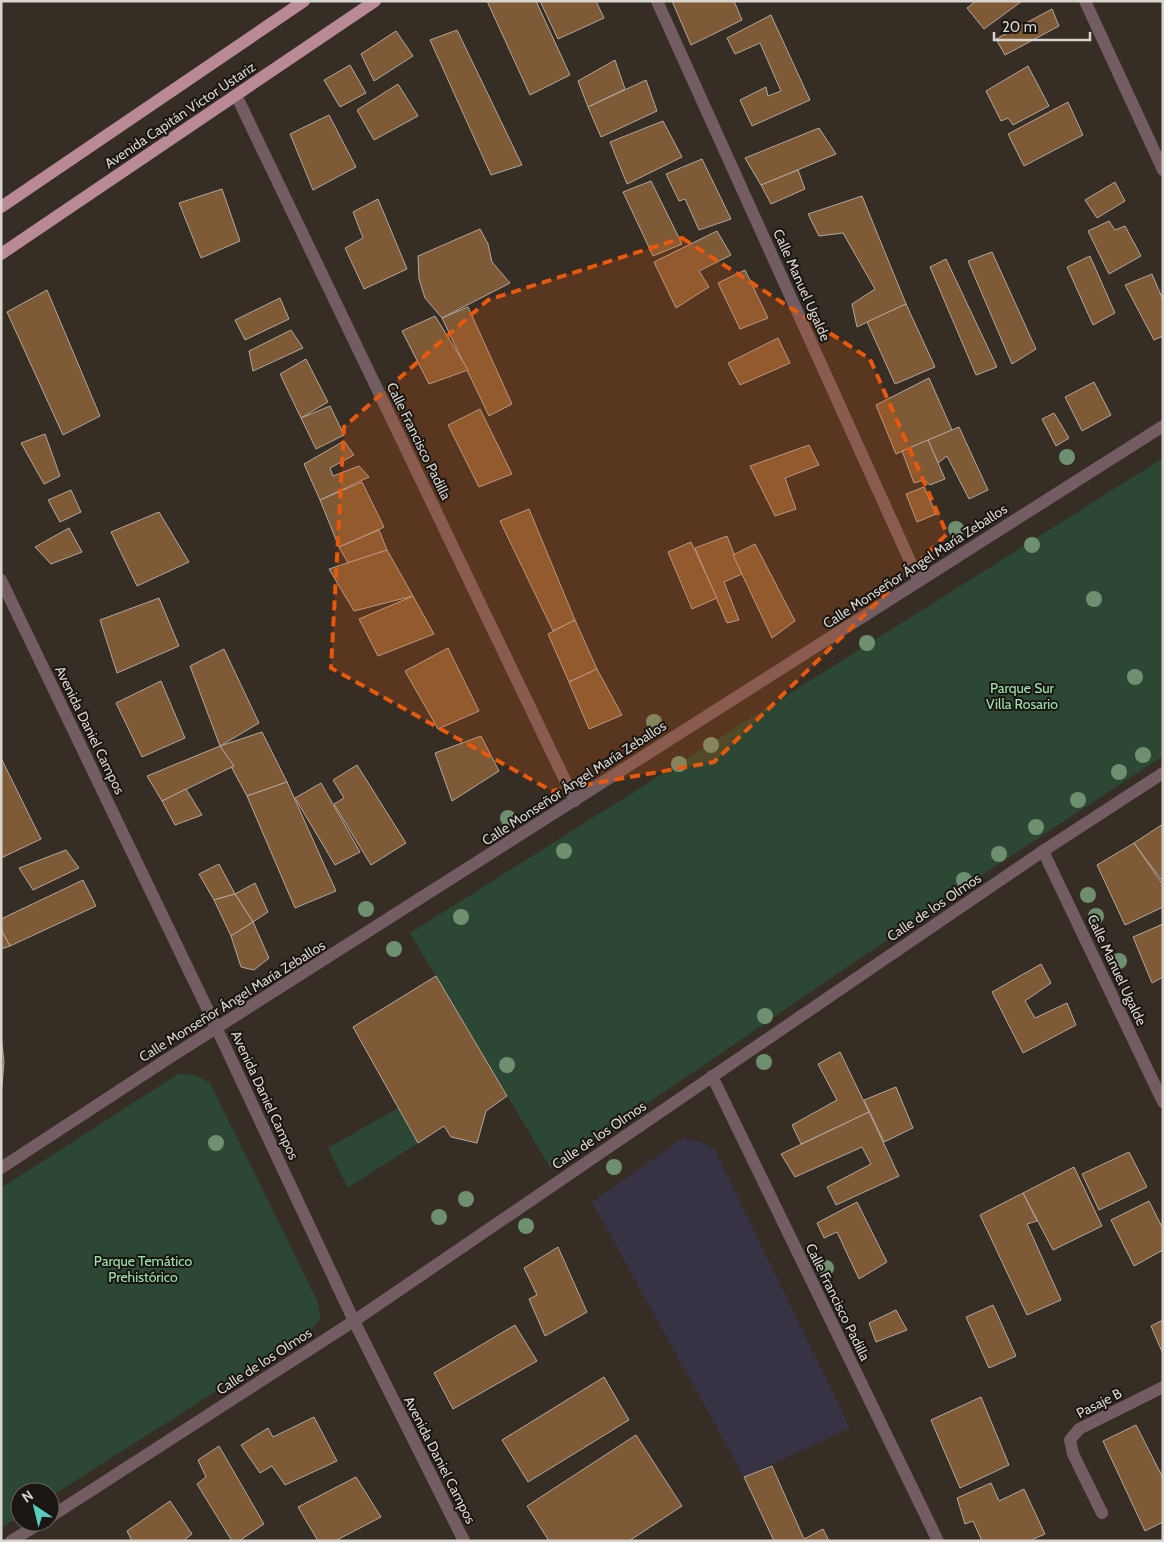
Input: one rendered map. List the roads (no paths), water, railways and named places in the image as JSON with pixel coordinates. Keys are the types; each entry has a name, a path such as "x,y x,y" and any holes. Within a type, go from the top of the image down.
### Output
{"main road":[{"name":"Avenida Capitán Víctor Ustariz","path":"1,206 304,1"},
{"name":"Avenida Capitán Víctor Ustariz","path":"1,254 375,1"}],"street":[{"name":"Calle Manuel Ugalde","path":"657,1 919,581"},
{"path":"1085,1 1163,170"},
{"name":"Calle Francisco Padilla","path":"236,95 574,801"},
{"name":"Calle Monseñor Ángel María Zeballos","path":"1,1168 217,1028 1163,426"},
{"name":"Avenida Daniel Campos","path":"1,580 217,1028 354,1320 464,1541"},
{"name":"Calle de los Olmos","path":"60,1511 354,1320 1043,851 1163,773"},
{"name":"Calle Manuel Ugalde","path":"1043,851 1163,1102"},
{"name":"Calle Francisco Padilla","path":"712,1076 938,1541"},
{"name":"Pasaje B","path":"1102,1513 1073,1454 1070,1440 1079,1429 1163,1388"},
{"path":"11,1541 27,1537"}],"park label":[{"name":"Parque Sur Villa Rosario","path":"1022,696"},
{"name":"Parque Temático Prehistórico","path":"143,1269"}]}
